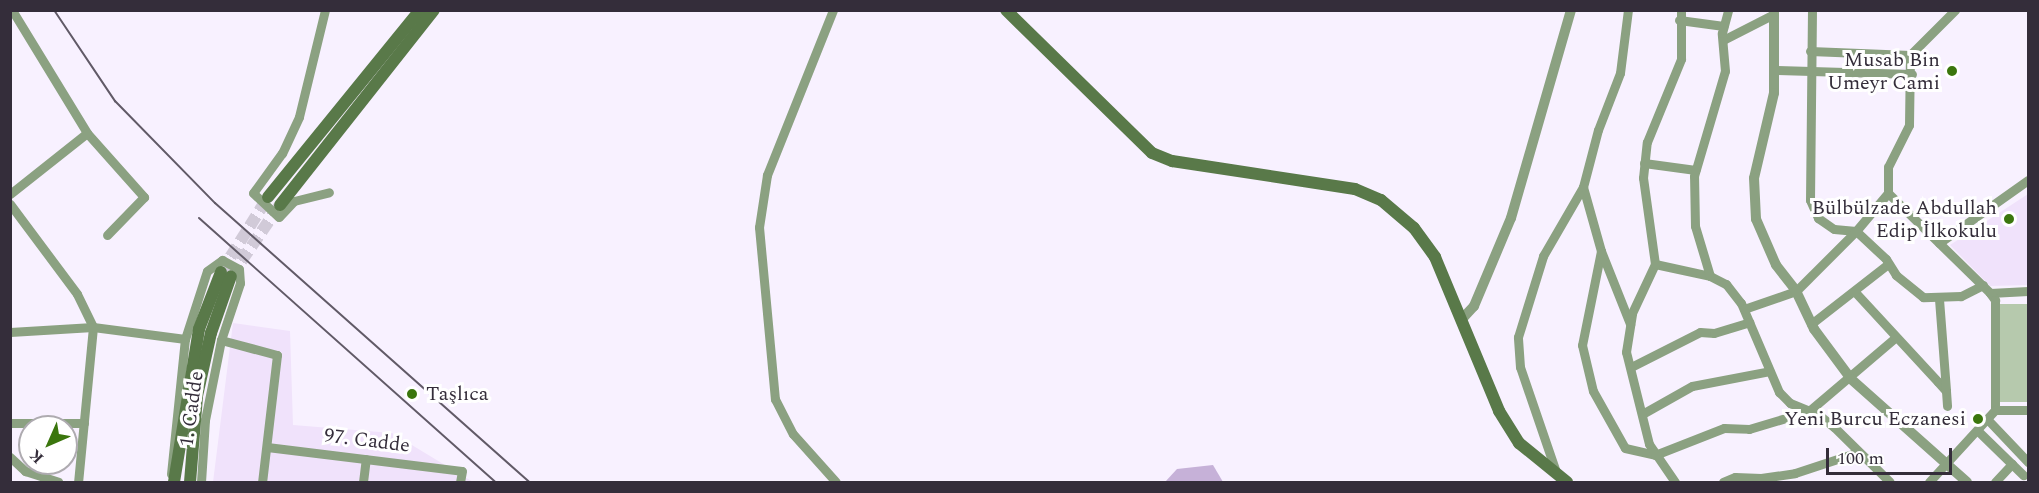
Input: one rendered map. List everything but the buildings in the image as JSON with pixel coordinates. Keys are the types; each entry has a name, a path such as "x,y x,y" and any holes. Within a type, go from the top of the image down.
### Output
{"main road":[{"path":"268,197 420,10"},
{"path":"280,205 434,10"},
{"path":"1006,10 1152,153 1172,161 1354,189 1381,200 1414,228 1435,257 1509,427 1519,443 1562,480"},
{"path":"173,483 199,329 226,274 197,396 190,483"}],"street":[{"path":"12,10 87,133 144,197 106,235"},
{"path":"325,10 299,117 282,153 254,193 279,217 294,201 329,192"},
{"path":"833,10 767,175 759,226 775,399 793,434 836,483"},
{"path":"1461,320 1474,306 1510,218 1571,10"},
{"path":"1562,480 1516,346 1543,256 1583,187 1598,130 1620,73 1628,10"},
{"path":"1710,276 1695,226 1696,170 1725,71 1724,26 1728,10"},
{"path":"1812,10 1810,200 1818,218 1834,229 1856,231 1923,297 1939,299 1976,292 1983,285"},
{"path":"1810,51 1910,54 1955,10"},
{"path":"1725,39 1774,12 1774,93 1754,178 1756,219 1776,265 1796,291 1811,324 1851,379 1967,483"},
{"path":"1675,483 1655,454 1626,352 1630,325 1655,264 1648,231 1644,163 1647,142 1681,59 1680,15 1724,26"},
{"path":"1744,309 1796,291 1856,231 1888,193 1888,167 1909,124 1912,75 1910,54"},
{"path":"1775,70 1912,75"},
{"path":"10,194 87,133"},
{"path":"1644,163 1696,170"},
{"path":"1939,243 2028,180"},
{"path":"1583,187 1601,251 1630,325"},
{"path":"1888,193 1983,285 1995,300 1995,410 1989,421 1929,483"},
{"path":"10,204 77,294 93,327 78,483"},
{"path":"1601,251 1582,345 1593,392 1625,448 1655,454 1724,428 1749,429 1809,411 1851,379 1896,337"},
{"name":"1. Cadde","path":"185,339 207,271 222,260 232,263 241,275 220,340 205,420 201,483"},
{"path":"1655,264 1710,276 1726,284 1744,309 1779,392 1790,403 1809,411 1834,427 1890,483"},
{"path":"1811,324 1855,292 1888,264"},
{"path":"1990,293 2028,291"},
{"path":"1855,292 1946,391"},
{"path":"1939,299 1947,406"},
{"path":"1631,367 1700,332 1714,333 1749,322"},
{"path":"10,332 93,327 185,339 173,483"},
{"path":"220,340 277,355 262,483"},
{"path":"1644,414 1692,386 1770,371"},
{"path":"1995,410 2028,410"},
{"path":"1989,421 2028,462"},
{"path":"10,423 84,423"},
{"path":"1979,432 2024,475"},
{"name":"97. Cadde","path":"267,447 462,471 460,483"},
{"path":"1722,483 1735,477 1761,478 1795,473 1859,452"},
{"path":"10,456 25,471 58,483"},
{"path":"363,483 366,459"},
{"path":"1995,483 2012,464"}],"shaded area":[{"name":"Bülbülzade Abdullah Edip İlkokulu","path":"2028,194 2028,285 1990,286 1950,245"},
{"path":"233,323 290,331 293,425 392,433 473,482 213,482"},
{"path":"1213,465 1223,482 1165,482 1177,469"}],"green space":[{"path":"1998,304 2028,304 2028,402 1998,402"}],"tunnel":[{"path":"221,272 268,197"},
{"path":"231,276 280,205"}],"railway":[{"path":"54,10 115,101 215,203 529,482"},
{"path":"199,218 495,482"}],"place":[{"name":"Musab Bin Umeyr Cami","path":"1952,71"},
{"name":"Bülbülzade Abdullah Edip İlkokulu","path":"2009,219"},
{"name":"Taşlıca","path":"412,394"},
{"name":"Yeni Burcu Eczanesi","path":"1978,419"}]}
